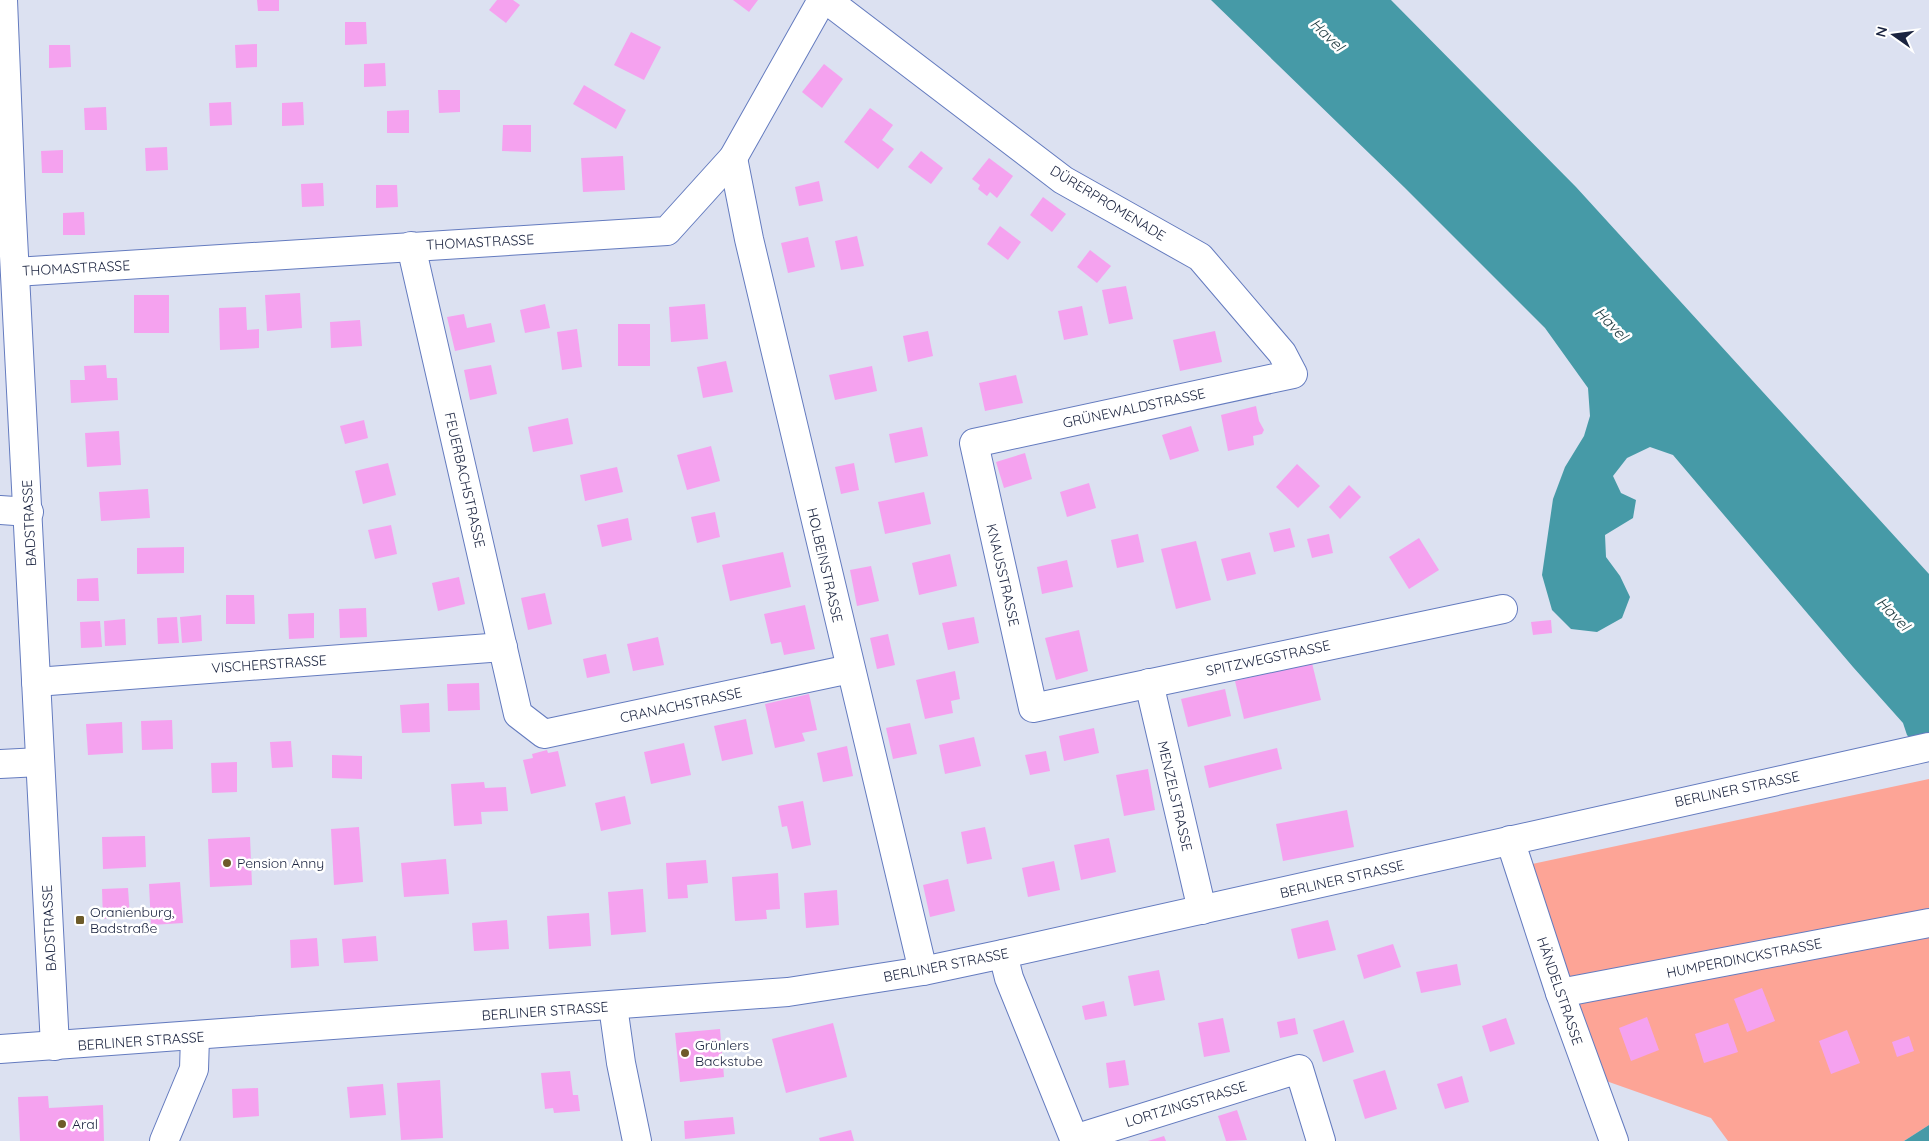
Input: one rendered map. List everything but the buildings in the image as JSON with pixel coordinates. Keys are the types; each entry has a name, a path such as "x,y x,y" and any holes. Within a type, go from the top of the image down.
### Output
{"street":[{"name":"BADSTRASSE","path":"3,0 5,198 15,272 29,512 55,1046"},
{"name":"THOMASTRASSE","path":"15,272 667,231 733,158 822,0"},
{"name":"DÜRERPROMENADE","path":"827,0 1064,180 1200,257 1282,353 1294,374"},
{"name":"HOLBEINSTRASSE","path":"733,158 749,239 923,971"},
{"name":"FEUERBACHSTRASSE","path":"411,246 518,714"},
{"name":"GRÜNEWALDSTRASSE","path":"974,443 1294,374"},
{"name":"KNAUSSTRASSE","path":"974,443 1033,708"},
{"path":"0,510 29,512"},
{"name":"SPITZWEGSTRASSE","path":"1033,708 1503,609"},
{"name":"VISCHERSTRASSE","path":"36,682 503,647"},
{"name":"CRANACHSTRASSE","path":"518,714 544,734 850,670"},
{"name":"MENZELSTRASSE","path":"1149,683 1202,910"},
{"name":"BERLINER STRASSE","path":"0,1050 788,992 923,971 1929,747"},
{"path":"0,764 40,762"},
{"name":"HÄNDELSTRASSE","path":"1510,840 1560,993 1614,1141"},
{"name":"HUMPERDINCKSTRASSE","path":"1560,993 1929,923"},
{"path":"1003,954 1009,978 1074,1140"},
{"path":"613,1006 620,1063 638,1141"},
{"path":"164,1141 194,1069 196,1037"},
{"name":"LORTZINGSTRASSE","path":"1074,1140 1298,1069 1321,1141"}],"shaded area":[{"path":"1929,779 1929,1125 1904,1141 1728,1141 1711,1118 1592,1076 1509,869"}],"water":[{"name":"Havel","path":"1211,0 1391,0 1576,187 1929,574 1929,759 1907,735 1903,723 1673,455 1650,447 1627,458 1613,476 1621,493 1636,500 1633,518 1605,535 1606,557 1620,576 1630,597 1622,618 1597,632 1571,629 1552,610 1542,575 1553,499 1565,467 1584,436 1590,416 1588,388 1545,328 1404,187"},
{"path":"1929,1125 1929,1141 1904,1141"}],"place":[{"name":"Pension Anny","path":"227,863"},
{"name":"Oranienburg, Badstraße","path":"80,920"},
{"name":"Grünlers Backstube","path":"685,1053"},
{"name":"Aral","path":"62,1124"}]}
